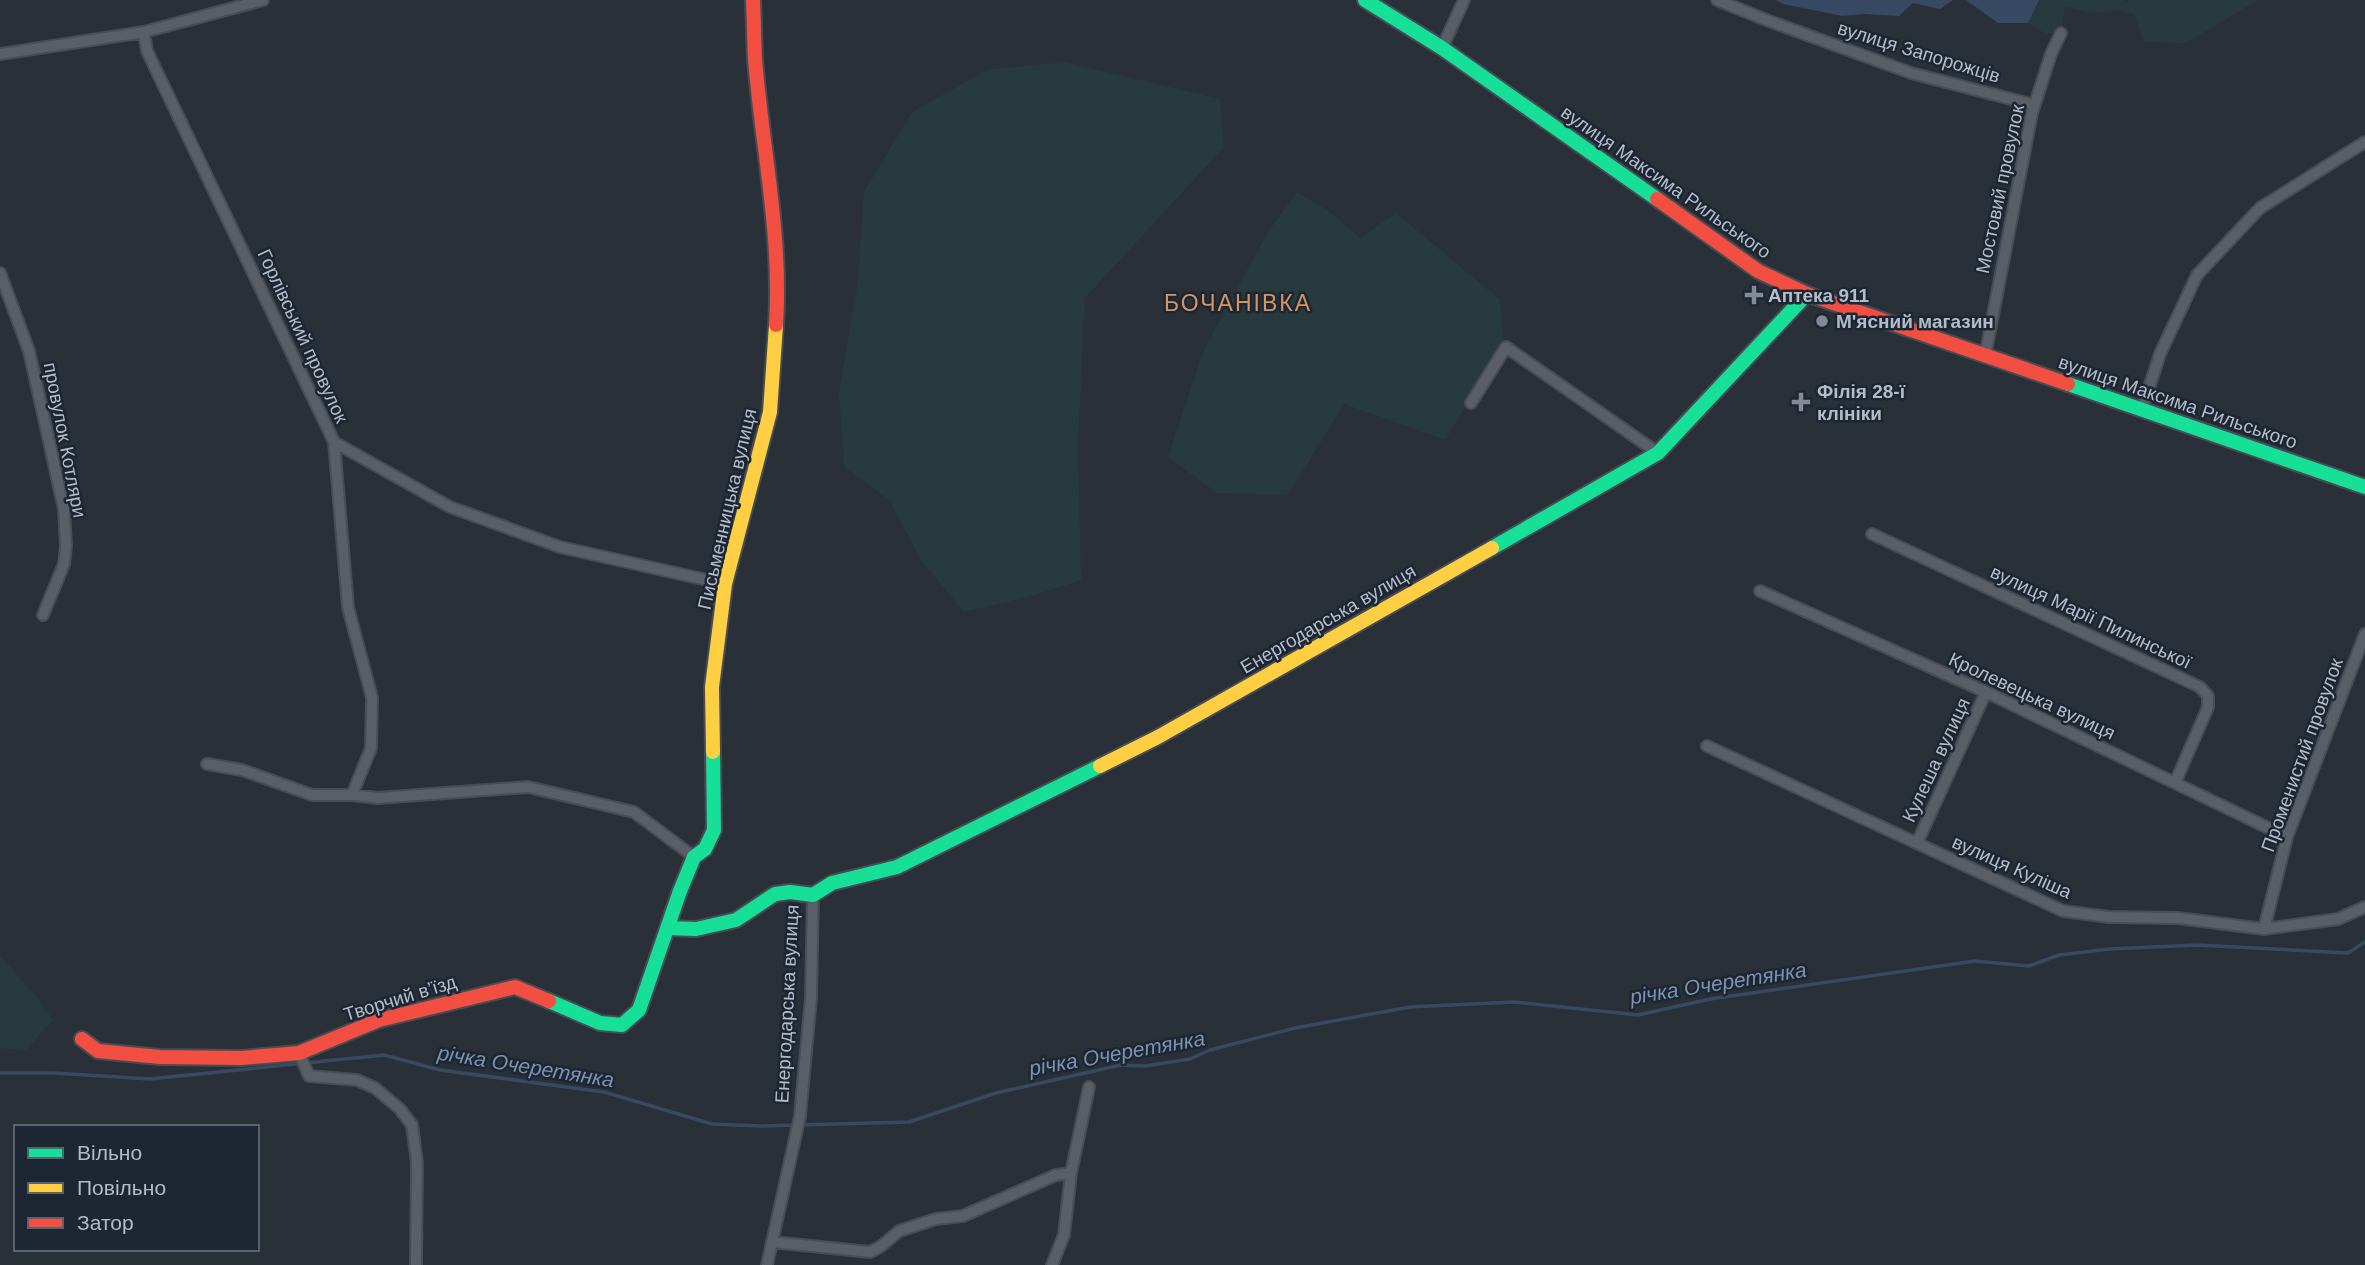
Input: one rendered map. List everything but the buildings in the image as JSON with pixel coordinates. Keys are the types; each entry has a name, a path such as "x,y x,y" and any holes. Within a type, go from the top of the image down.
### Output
{"street":[{"path":"0,54 145,32 263,0"},
{"name":"Письменницька вулиця","path":"639,1010 694,857 705,849 714,830 712,687 725,584 770,412 778,299 771,193 755,59 753,0"},
{"name":"вулиця Максима Рильського","path":"1365,0 1441,48 1758,271 1807,294 2365,486"},
{"path":"1441,48 1464,0"},
{"name":"вулиця Запорожців","path":"1717,0 1912,73 2034,105"},
{"name":"Горлівський провулок","path":"145,32 148,51 334,442 348,607 372,698 370,748 352,794"},
{"name":"Мостовий провулок","path":"1985,356 2034,105 2061,33"},
{"path":"2142,410 2160,354 2197,275 2260,208 2365,142"},
{"name":"провулок Котляри","path":"0,273 29,351 64,509 64,564 43,615"},
{"name":"Енергодарська вулиця","path":"667,928 696,929 736,920 775,894 790,892 813,895 832,883 897,867 1158,737 1658,453 1807,294"},
{"path":"1471,403 1506,346 1658,453"},
{"path":"334,442 450,508 560,547 725,584"},
{"name":"вулиця Марії Пилинської","path":"1872,534 2200,687 2208,696 2208,707 2175,783"},
{"name":"Кролевецька вулиця","path":"1760,591 1986,692 2287,837"},
{"name":"Променистий провулок","path":"2264,929 2287,837 2365,634"},
{"name":"Кулеша вулиця","path":"1917,843 1986,692"},
{"name":"вулиця Куліша","path":"1707,746 2063,911 2109,917 2178,918 2264,929 2338,919 2365,907"},
{"path":"207,764 242,770 312,795 352,794 378,799 528,787 634,812 694,857"},
{"name":"Енергодарська вулиця","path":"767,1265 800,1116 811,998 813,895"},
{"name":"Творчий в’їзд","path":"82,1039 98,1051 160,1057 241,1058 299,1053 379,1020 514,987 600,1023 622,1025 639,1010"},
{"path":"299,1053 310,1076 357,1080 375,1088 400,1109 412,1125 417,1161 416,1265"},
{"path":"1052,1265 1064,1235 1072,1173 1089,1087"},
{"path":"772,1242 870,1252 899,1231 936,1219 963,1216 1056,1175 1072,1173"}],"green space":[{"path":"2039,0 2258,0 2186,43 2144,42 2134,14 2114,10 2090,13 2065,7 2061,33 2044,33 2028,23"},
{"path":"1065,62 1220,99 1224,147 1085,298 1078,444 1081,580 1029,597 964,612 921,560 889,500 844,467 839,392 857,287 864,192 912,112 987,70"},
{"path":"1297,192 1330,212 1360,238 1396,213 1500,300 1504,344 1445,440 1344,404 1288,495 1217,493 1168,457 1204,349 1268,232"},
{"path":"0,956 36,996 53,1020 26,1050 0,1049"}],"water":[{"path":"1776,0 1953,0 1940,9 1913,3 1899,16 1842,16 1783,4"},
{"path":"1966,0 2039,0 2028,23 1998,23"}],"waterway":[{"name":"річка Очеретянка","path":"0,1073 54,1073 150,1079 384,1055 440,1070 604,1092 712,1124 760,1126 909,1122 996,1093 1121,1065 1145,1066 1190,1059 1210,1050 1295,1028 1410,1007 1514,1002 1638,1015 1710,999 1975,961 2029,966 2059,955 2110,949 2197,945 2348,953 2365,942"}],"traffic: fast":[{"path":"1365,0 1442,48 1657,199"},
{"path":"1492,548 1658,453 1807,294"},
{"path":"2068,384 2365,487"},
{"path":"549,1001 600,1023 622,1025 639,1010 694,857 705,849 714,830 713,752"},
{"path":"667,928 696,929 736,920 775,894 790,892 813,895 832,883 897,867 1100,766"}],"traffic: slow":[{"path":"713,752 712,687 725,584 770,412 776,325"},
{"path":"1100,766 1158,737 1492,548"}],"traffic: jam":[{"path":"753,0 758,92 774,225 776,325"},
{"path":"1657,199 1758,271 1807,294 2068,384"},
{"path":"82,1039 98,1051 160,1057 241,1058 299,1053 379,1020 515,987 549,1001"}],"place":[{"name":"Аптека 911","path":"1754,295"},
{"name":"М'ясний магазин","path":"1822,321"},
{"name":"Філія 28-ї клініки","path":"1801,402"}],"district":[{"name":"БОЧАНІВКА","path":"1238,303"}]}
